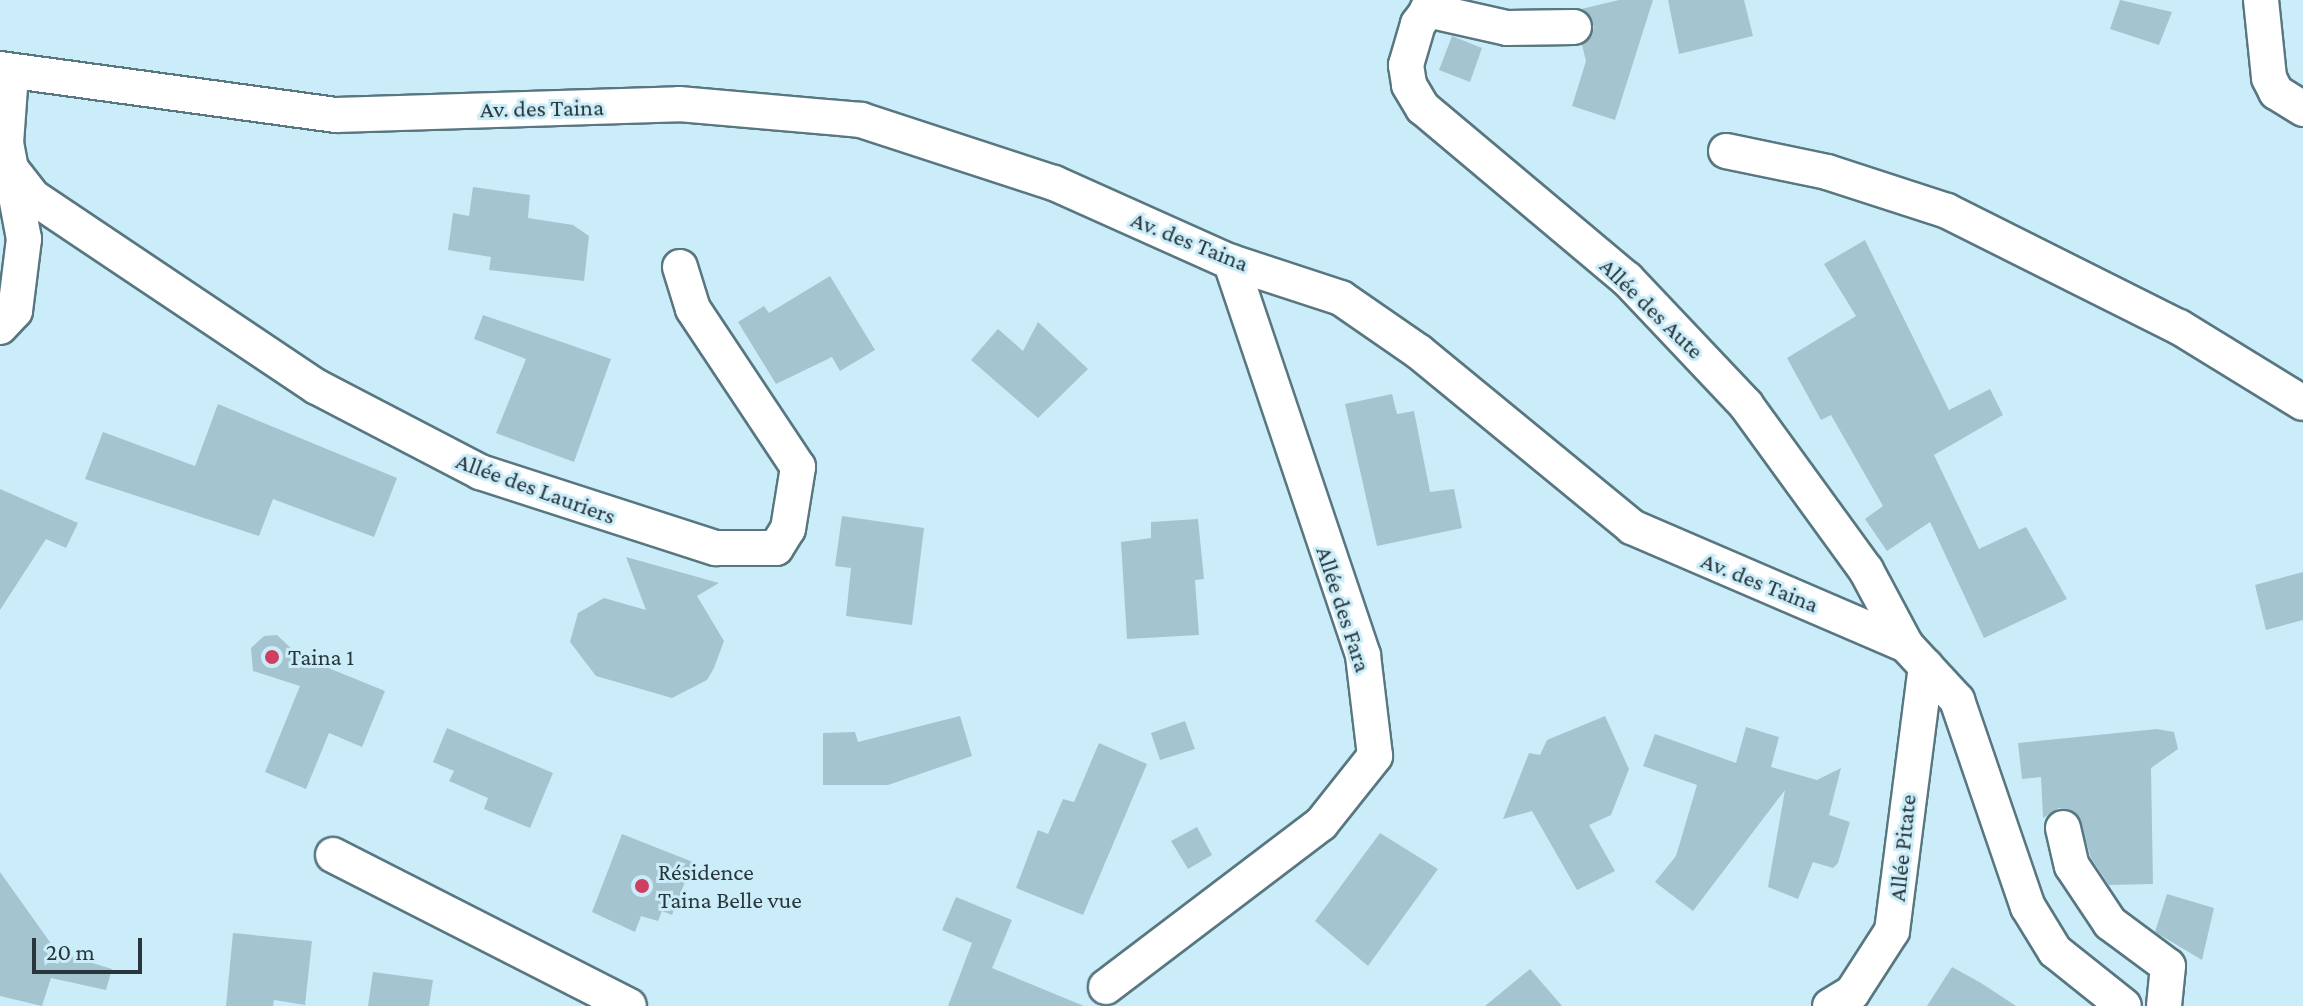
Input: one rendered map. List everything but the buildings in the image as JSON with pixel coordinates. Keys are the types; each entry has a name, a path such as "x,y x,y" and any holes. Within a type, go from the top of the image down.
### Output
{"street":[{"path":"2261,0 2269,78 2276,92 2303,109"},
{"path":"1431,5 1507,28 1574,27"},
{"name":"Allée des Aute","path":"1431,5 1408,46 1406,65 1409,85 1423,108 1627,279 1717,372 1866,570 1916,655"},
{"path":"0,327 15,311 24,239 6,143 6,71"},
{"name":"Av. des Taina","path":"6,71 336,115 679,104 861,120 1054,183 1231,262 1327,292 1382,324 1632,527 1916,655 1957,700 2028,907 2055,951 2124,1006"},
{"path":"1726,151 1827,172 1947,211 2179,327 2303,403"},
{"name":"Allée des Lauriers","path":"12,170 33,197 317,387 480,472 716,548 776,548 788,529 798,467 693,309 680,267"},
{"name":"Allée des Fara","path":"1106,987 1321,824 1375,756 1363,655 1231,262"},
{"name":"Allée Pitate","path":"1830,1006 1852,993 1892,931 1916,655"},
{"path":"2063,828 2072,866 2102,914 2168,966 2164,1006"},
{"path":"333,855 629,1006"}],"place":[{"name":"Taina 1","path":"272,657"},
{"name":"Résidence Taina Belle vue","path":"642,886"}]}
